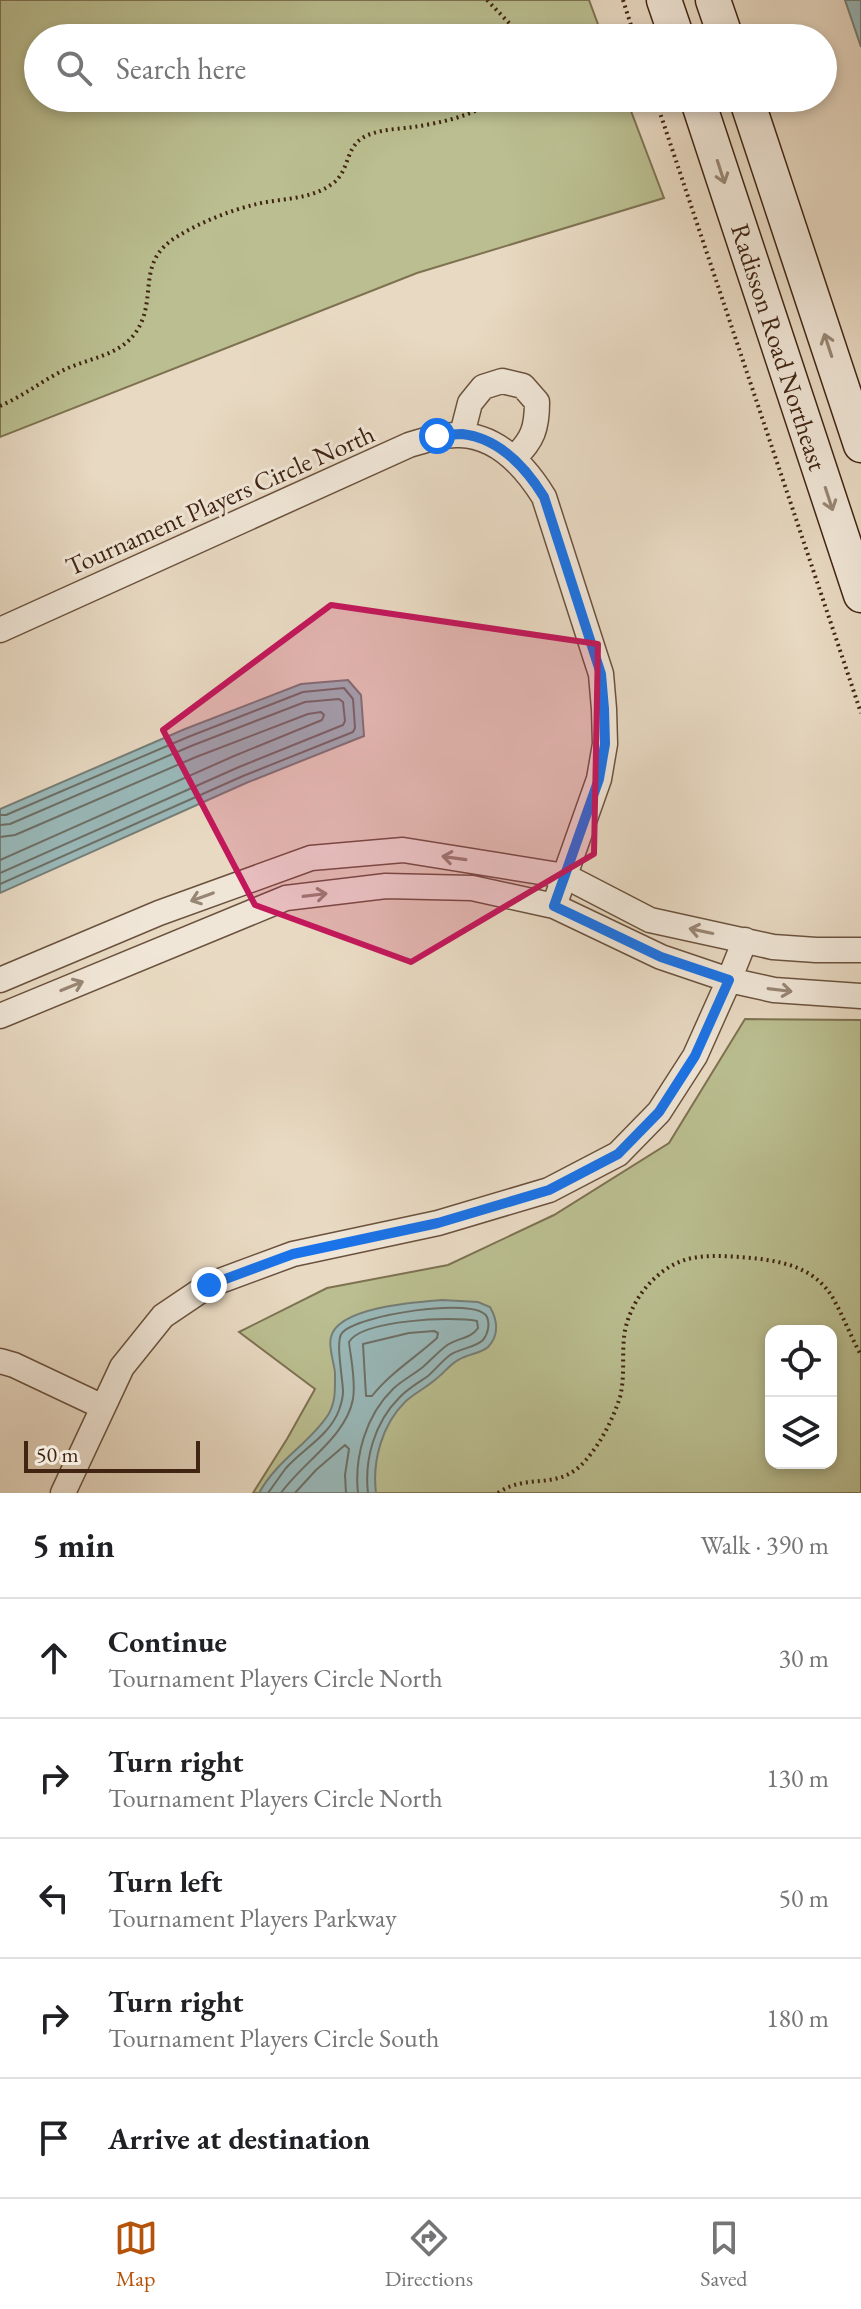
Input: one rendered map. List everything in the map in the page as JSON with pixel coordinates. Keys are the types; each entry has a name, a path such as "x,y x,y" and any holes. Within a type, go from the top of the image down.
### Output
{"main road":[{"path":"664,0 672,24"},
{"path":"713,0 721,24"},
{"name":"Radisson Road Northeast","path":"702,112 861,595"},
{"name":"Radisson Road Northeast","path":"751,112 861,445"}],"street":[{"path":"514,458 526,447 537,425 537,402 523,386 502,381 483,387 470,403 462,434 496,446 514,458 531,476 544,497 601,674 605,744 599,779 554,906"},
{"name":"Tournament Players Circle North","path":"0,630 409,445 437,436 462,434"},
{"path":"0,980 159,913 311,858 403,850 565,876 650,920 773,947 861,950"},
{"path":"0,1016 286,898 386,886 472,888 554,906 661,957 729,980 774,990 861,996"},
{"path":"63,1493 122,1367 163,1316 209,1285 293,1254 438,1223 549,1190 618,1154 659,1112 695,1056 745,940"},
{"path":"0,1361 103,1407"}],"path":[{"path":"487,0 510,24"},
{"path":"623,0 631,24"},
{"path":"0,406 21,397 59,372 122,348 138,330 146,302 149,271 156,255 178,236 257,204 312,194 334,183 358,139 372,133 439,122 467,112"},
{"path":"660,112 861,713"},
{"path":"498,1493 509,1485 556,1480 571,1474 585,1461 601,1439 620,1397 625,1334 630,1315 653,1280 689,1258 719,1255 758,1258 806,1270 822,1283 834,1299 861,1355"}],"highlighted area":[{"path":"331,605 598,644 594,854 411,962 255,905 163,730"}],"green space":[{"path":"0,0 589,0 598,24 24,24 24,112 631,112 664,198 417,273 0,437"},
{"path":"745,1019 861,1020 861,1493 253,1493 315,1389 239,1332 327,1288 448,1265 554,1215 669,1143"}],"water":[{"path":"845,0 861,0 861,47"},
{"path":"348,680 361,695 364,736 246,783 0,893 0,809 185,729 301,684"},
{"path":"442,1300 478,1302 490,1307 496,1332 485,1349 454,1363 398,1410 380,1444 376,1493 259,1493 266,1481 312,1435 331,1410 335,1379 330,1341 337,1327 348,1319 379,1308"}],"route":[{"path":"209,1285 293,1254 438,1223 549,1190 618,1154 659,1112 695,1056 729,980 661,957 554,906 599,779 605,744 601,674 544,497 531,476 514,458 496,446 462,434 437,436"}]}
